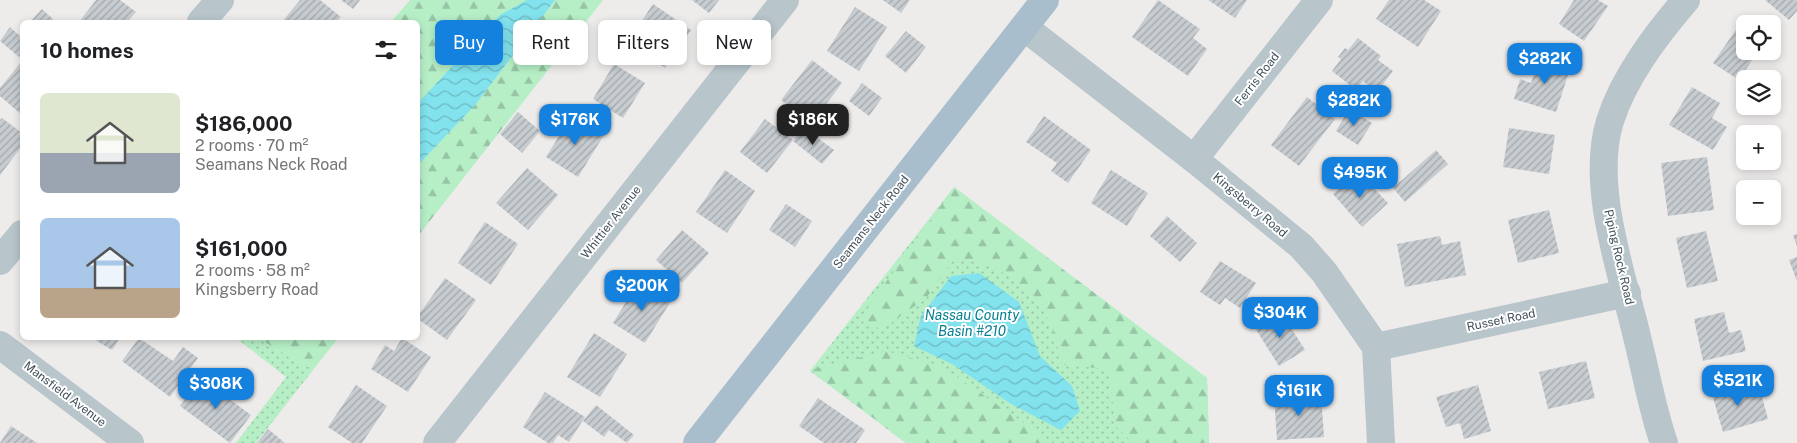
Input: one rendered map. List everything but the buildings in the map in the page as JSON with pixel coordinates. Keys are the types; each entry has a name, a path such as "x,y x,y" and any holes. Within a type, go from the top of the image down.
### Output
{"main road":[{"name":"Seamans Neck Road","path":"697,443 1045,0"}],"street":[{"name":"Whittier Avenue","path":"437,443 785,0"},
{"name":"Ferris Road","path":"1194,158 1319,0"},
{"name":"Piping Rock Road","path":"1664,443 1608,213 1604,162 1610,122 1626,83 1668,21 1686,0"},
{"name":"Kingsberry Road","path":"1024,27 1194,158 1301,246 1324,272 1376,346"},
{"path":"0,261 20,236"},
{"name":"Russet Road","path":"1376,346 1627,293"},
{"name":"Mansfield Avenue","path":"0,345 130,443"},
{"path":"1376,346 1381,443"}],"green space":[{"path":"410,0 603,0 587,20 513,20 513,65 552,65 420,233 420,20 393,20"},
{"path":"954,187 1207,378 1209,443 906,443 810,371"},
{"path":"954,187 1207,378 1209,443 1132,443 1115,425 1109,369 1062,365 1052,326 1032,293 993,266 955,258 927,297 883,329 863,324 869,306"},
{"path":"239,340 336,340 256,443 236,443 286,377"},
{"path":"262,340 336,340 314,368 302,366"},
{"path":"887,351 944,368 1053,443 906,443 810,370"}],"water":[{"path":"527,0 555,0 540,20 513,20 513,55 475,105 420,163 420,101 453,65 503,65 503,20 495,20 500,15"},
{"name":"Nassau County Basin #210","path":"979,273 1019,302 1040,356 1072,386 1080,411 1061,430 1011,404 952,364 914,346 921,316 951,276"}]}
